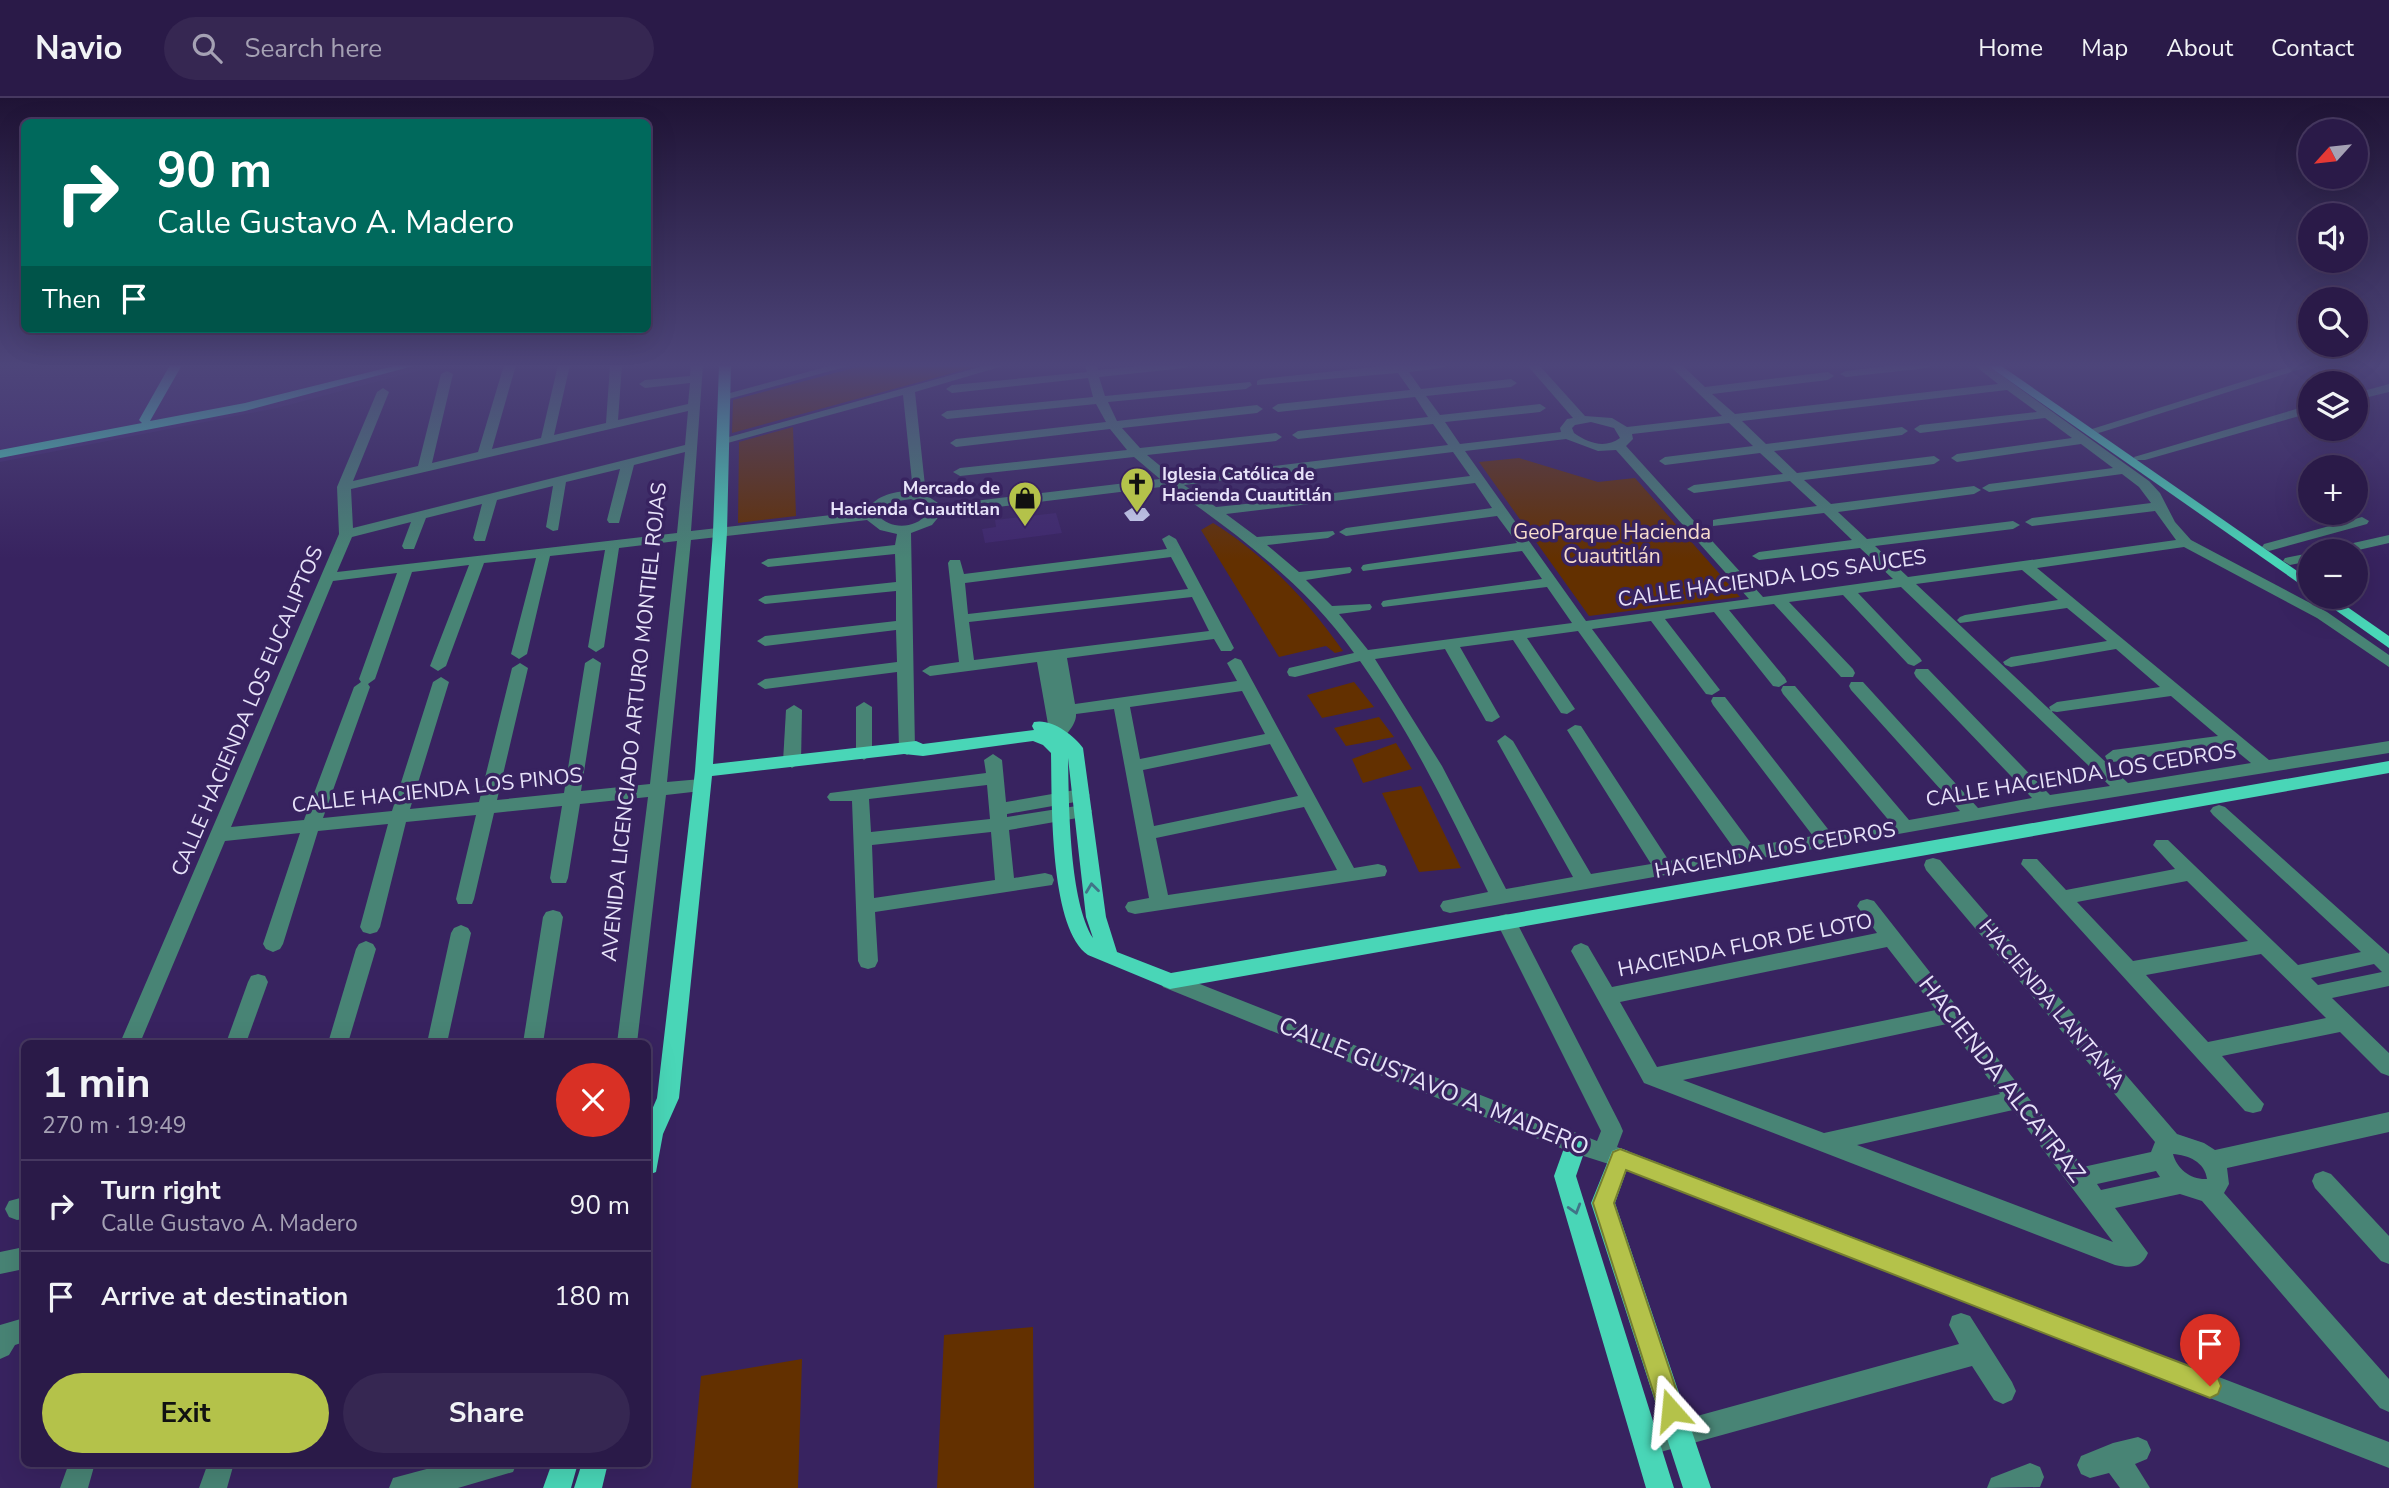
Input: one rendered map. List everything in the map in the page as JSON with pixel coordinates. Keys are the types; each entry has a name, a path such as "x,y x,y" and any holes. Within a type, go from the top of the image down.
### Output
{"main road":[{"path":"0,452 101,430"},
{"path":"0,452 121,430"},
{"path":"651,1133 668,1098 703,778 724,430"},
{"path":"2086,430 2298,579"},
{"path":"2099,430 2298,567"},
{"path":"2341,609 2389,643"},
{"path":"2353,609 2389,636"},
{"path":"1061,716 1075,748 1096,917 1108,954"},
{"name":"CALLE HACIENDA LOS PINOS","path":"703,778 792,762 907,749 1040,726 1061,716"},
{"name":"CALLE GUSTAVO A. MADERO","path":"1061,716 1059,752 1062,807 1069,888 1078,931 1084,942 1170,981"},
{"name":"HACIENDA LOS CEDROS","path":"1170,981 2193,799 2389,768"},
{"path":"1576,1144 1565,1176 1660,1488"},
{"path":"1612,1155 1603,1203 1697,1488"},
{"path":"557,1488 564,1467"},
{"path":"588,1488 593,1467"}],"street":[{"name":"CALLE HACIENDA LOS EUCALIPTOS","path":"131,1040 346,534 344,487 367,430"},
{"path":"424,469 433,430"},
{"path":"484,455 491,430"},
{"path":"547,440 549,430"},
{"path":"344,487 591,430"},
{"name":"AVENIDA LICENCIADO ARTURO MONTIEL ROJAS","path":"627,1040 659,789 692,430"},
{"path":"724,440 762,430"},
{"path":"913,430 920,497"},
{"path":"956,443 1071,430"},
{"path":"1118,430 1138,454 1168,481 1214,511 1296,577 1346,631 1434,764 1500,897"},
{"path":"1298,435 1343,430"},
{"path":"1444,430 1582,626 1749,855"},
{"path":"1567,430 1568,435"},
{"path":"936,510 1568,435 1585,445 1619,445 1627,439 1625,431 1634,430"},
{"path":"1744,430 2125,790"},
{"path":"2071,430 2144,484 2169,524 2186,543 2322,615 2389,662"},
{"path":"2140,457 2236,430"},
{"path":"1665,461 1902,431"},
{"path":"960,472 1276,437"},
{"path":"1957,458 2085,440"},
{"path":"1619,445 1759,601"},
{"path":"346,534 691,447"},
{"path":"1694,489 1934,460"},
{"path":"614,520 628,463"},
{"path":"1989,488 2126,470"},
{"path":"1326,498 1479,479"},
{"path":"553,527 561,480"},
{"path":"1718,523 1974,490"},
{"path":"901,496 920,497 931,502 936,510 930,520 904,530 881,527 874,522 872,515 877,505 901,496"},
{"path":"480,538 491,497"},
{"path":"1214,511 1309,500"},
{"path":"2032,522 2160,506"},
{"path":"1346,532 1503,511"},
{"path":"410,545 420,515"},
{"path":"328,577 872,515"},
{"path":"1759,556 2013,525"},
{"path":"2269,547 2348,525"},
{"path":"904,530 902,549 907,749"},
{"path":"1253,542 1328,534"},
{"path":"2368,544 2389,540"},
{"name":"CALLE HACIENDA LOS SAUCES","path":"1295,672 1363,656 2186,543"},
{"path":"559,878 612,544"},
{"path":"958,579 1172,545 1349,875"},
{"path":"1368,568 1526,546"},
{"path":"768,563 902,549"},
{"path":"465,899 544,552"},
{"path":"2290,561 2298,559"},
{"path":"370,927 440,674 478,560"},
{"path":"955,563 967,666"},
{"path":"2025,565 2266,767"},
{"path":"273,944 311,826 406,568"},
{"path":"1296,577 1345,570"},
{"path":"1388,604 1552,582"},
{"path":"765,600 903,586"},
{"path":"1846,589 2046,802"},
{"path":"960,619 1198,592"},
{"path":"1778,599 1975,816"},
{"path":"1965,620 2070,603"},
{"path":"1328,611 1365,607"},
{"path":"1718,607 1905,827"},
{"path":"1655,616 1827,841"},
{"path":"765,641 905,624"},
{"path":"1517,634 1567,709"},
{"path":"1450,644 1492,717"},
{"path":"2011,662 2119,644"},
{"path":"930,671 1051,655 1227,648"},
{"path":"1051,655 1061,716 1123,708 1246,685"},
{"path":"765,684 906,666"},
{"path":"2057,707 2174,690"},
{"path":"864,707 864,754"},
{"path":"1123,708 1160,903"},
{"path":"792,762 794,710"},
{"path":"1575,730 1664,869"},
{"path":"1134,766 1274,738"},
{"path":"2113,756 2233,739"},
{"path":"1505,741 1586,883"},
{"name":"CALLE HACIENDA LOS CEDROS","path":"1450,906 2046,802 2389,747"},
{"path":"836,797 994,769 1006,886"},
{"name":"CALLE HACIENDA LOS PINOS","path":"219,835 659,789 703,778"},
{"path":"860,793 868,961"},
{"path":"1147,834 1308,800"},
{"path":"864,839 1082,803"},
{"path":"2219,811 2383,961"},
{"path":"2162,845 2389,1067"},
{"name":"HACIENDA LANTANA","path":"1933,864 2166,1152 2169,1172 2183,1183"},
{"path":"2030,864 2253,1104"},
{"path":"1135,907 1378,871"},
{"path":"2062,898 2191,873"},
{"path":"866,906 1045,880"},
{"name":"HACIENDA ALCATRAZ","path":"1823,1143 2115,1254 2130,1257 2136,1253 1867,906"},
{"path":"533,1040 553,917"},
{"path":"1506,921 1612,1131 1612,1155"},
{"path":"437,1040 461,933"},
{"name":"HACIENDA FLOR DE LOTO","path":"1607,996 1892,938"},
{"path":"2129,970 2265,946"},
{"path":"339,1040 366,949"},
{"path":"1581,951 1653,1077 1823,1143 2017,1100"},
{"path":"2294,974 2383,961"},
{"path":"2315,994 2389,978"},
{"name":"CALLE GUSTAVO A. MADERO","path":"1170,981 1576,1144 1612,1155 2389,1455"},
{"path":"237,1040 258,982"},
{"path":"1653,1077 1951,1015"},
{"path":"2205,1051 2345,1023"},
{"path":"2211,1161 2389,1122"},
{"path":"2078,1178 2166,1152 2193,1148 2211,1161 2218,1170 2219,1180 2216,1186 2207,1190"},
{"path":"2323,1181 2389,1252"},
{"path":"2098,1201 2183,1183 2207,1190 2389,1399"},
{"path":"0,1263 21,1259"},
{"path":"1961,1325 2003,1391"},
{"path":"0,1346 7,1335 21,1331"},
{"path":"1646,1443 1680,1436 1976,1352"},
{"path":"2114,1457 2136,1488"},
{"path":"74,1488 81,1467"},
{"path":"213,1488 219,1467"},
{"path":"403,1488 488,1467"},
{"path":"2003,1488 2030,1477"}],"shaded area":[{"path":"0,430 165,430 0,462"},
{"name":"Mercado de Hacienda Cuautitlan","path":"1056,513 1062,533 985,543 982,529 996,527 995,520"}],"green space":[{"path":"783,430 793,430 796,516 738,523 739,442"},
{"name":"GeoParque Hacienda Cuautitlán","path":"1519,458 1598,482 1635,478 1740,597 1589,616 1479,462"},
{"path":"1213,523 1268,564 1316,615 1343,651 1335,653 1326,646 1279,657 1201,530"},
{"path":"1354,682 1374,707 1322,718 1307,695"},
{"path":"1379,717 1394,737 1346,746 1334,728"},
{"path":"1396,743 1412,769 1363,783 1352,759"},
{"path":"1421,786 1461,868 1419,872 1382,793"},
{"path":"1033,1327 1034,1488 937,1488 944,1335"},
{"path":"802,1359 798,1488 691,1488 701,1376"}],"building":[{"name":"Iglesia Católica de Hacienda Cuautitlán","path":"1132,508 1145,508 1150,515 1143,521 1130,521 1124,513"}],"place":[{"name":"Iglesia Católica de Hacienda Cuautitlán","path":"1137,514"},
{"name":"Mercado de Hacienda Cuautitlan","path":"1025,528"}],"route":[{"path":"1671,1410 1603,1203 1620,1158 2210,1386"}]}
